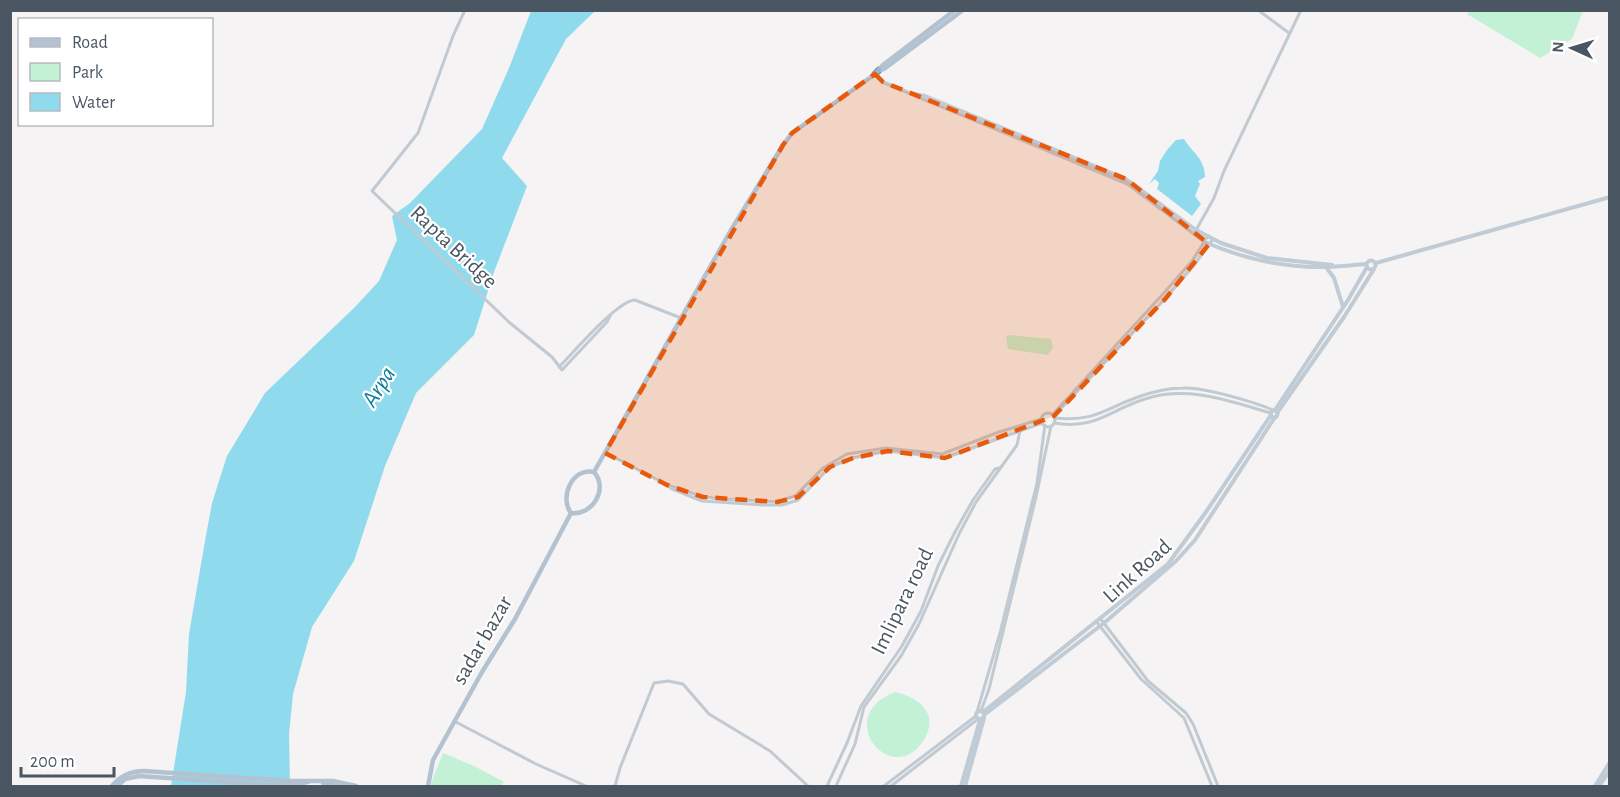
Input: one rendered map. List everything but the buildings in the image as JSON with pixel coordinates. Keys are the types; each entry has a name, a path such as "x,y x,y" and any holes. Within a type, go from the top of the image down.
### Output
{"main road":[{"path":"877,72 883,64 955,10"},
{"path":"594,472 731,230 792,133 963,10"},
{"path":"877,72 882,82 1128,184 1207,243 1268,262 1326,267 1334,265"},
{"path":"1367,265 1371,260 1376,263 1610,197"},
{"path":"1195,232 1268,258 1334,265 1367,265 1374,269"},
{"path":"1274,413 1344,317 1376,263"},
{"name":"Link Road","path":"980,715 1175,557 1274,413 1343,308 1367,265"},
{"path":"1326,267 1334,278 1343,308"},
{"name":"Link Road","path":"980,715 1102,625 1150,586 1176,561 1195,540 1274,413"},
{"path":"594,472 599,482 599,492 594,503 586,511 571,513 566,503 569,486 580,474 594,472"},
{"name":"sadar bazar","path":"428,786 433,760 514,619 571,513"},
{"path":"963,786 980,715"},
{"path":"1597,786 1610,762"},
{"path":"1597,786 1610,770"},
{"path":"112,786 122,776 131,772 144,771 165,775"},
{"path":"117,786 130,777 165,775 290,783 314,782 340,786"},
{"path":"290,783 333,781 356,786"}],"street":[{"name":"Rapta Bridge","path":"465,10 453,36 418,133 372,191 510,323 554,359"},
{"path":"1258,10 1289,33"},
{"path":"1195,232 1301,10"},
{"path":"980,715 989,689 1036,500 1053,419 1166,298 1210,237"},
{"path":"554,359 559,367 565,364 606,318 631,299 681,318"},
{"path":"554,359 565,364"},
{"path":"605,453 672,489 695,498 714,503 788,504 830,467 852,458 888,451 945,458 1021,428 1053,419 1092,417 1137,397 1162,391 1185,388 1253,403 1274,413"},
{"path":"980,715 1037,483 1046,413 1053,419"},
{"name":"Imlipara road","path":"837,786 855,744 862,712 906,648 924,613 954,543 976,502 1017,445 1021,428"},
{"name":"Imlipara road","path":"827,786 861,706 902,646 921,611 943,554 972,500 995,469 999,468"},
{"path":"1098,620 1148,681 1186,714 1193,724 1218,786"},
{"path":"1102,625 1141,679 1184,718 1212,786"},
{"path":"615,786 654,683 668,681 683,684 709,714 770,751 808,786"},
{"name":"Link Road","path":"884,786 980,715"},
{"name":"Link Road","path":"891,786 980,715"},
{"path":"454,721 536,764 586,786"}],"highlighted area":[{"path":"875,74 883,82 1126,179 1209,244 1166,298 1054,416 945,458 888,451 853,458 830,467 798,497 777,502 703,497 667,485 605,453 783,145 792,133"}],"green space":[{"path":"1470,10 1583,11 1572,39 1540,58 1467,14"},
{"path":"1009,335 1051,339 1053,347 1048,355 1008,349 1006,337"},
{"path":"895,692 911,698 924,707 929,721 929,729 925,738 912,753 898,757 885,754 874,745 868,732 868,717 876,703"},
{"path":"443,753 504,782 501,786 430,786"}],"water":[{"name":"Arpa","path":"531,11 595,11 566,39 502,158 527,186 494,272 474,335 416,393 385,466 354,561 312,627 293,694 289,734 290,786 171,786 186,692 189,634 212,503 227,456 265,393 379,281 397,240 392,216 410,203 482,129"},
{"path":"1184,139 1203,165 1205,177 1198,181 1200,184 1195,196 1201,204 1192,216 1157,189 1159,183 1155,179 1149,184 1158,171 1160,161 1167,150 1176,140"}]}
